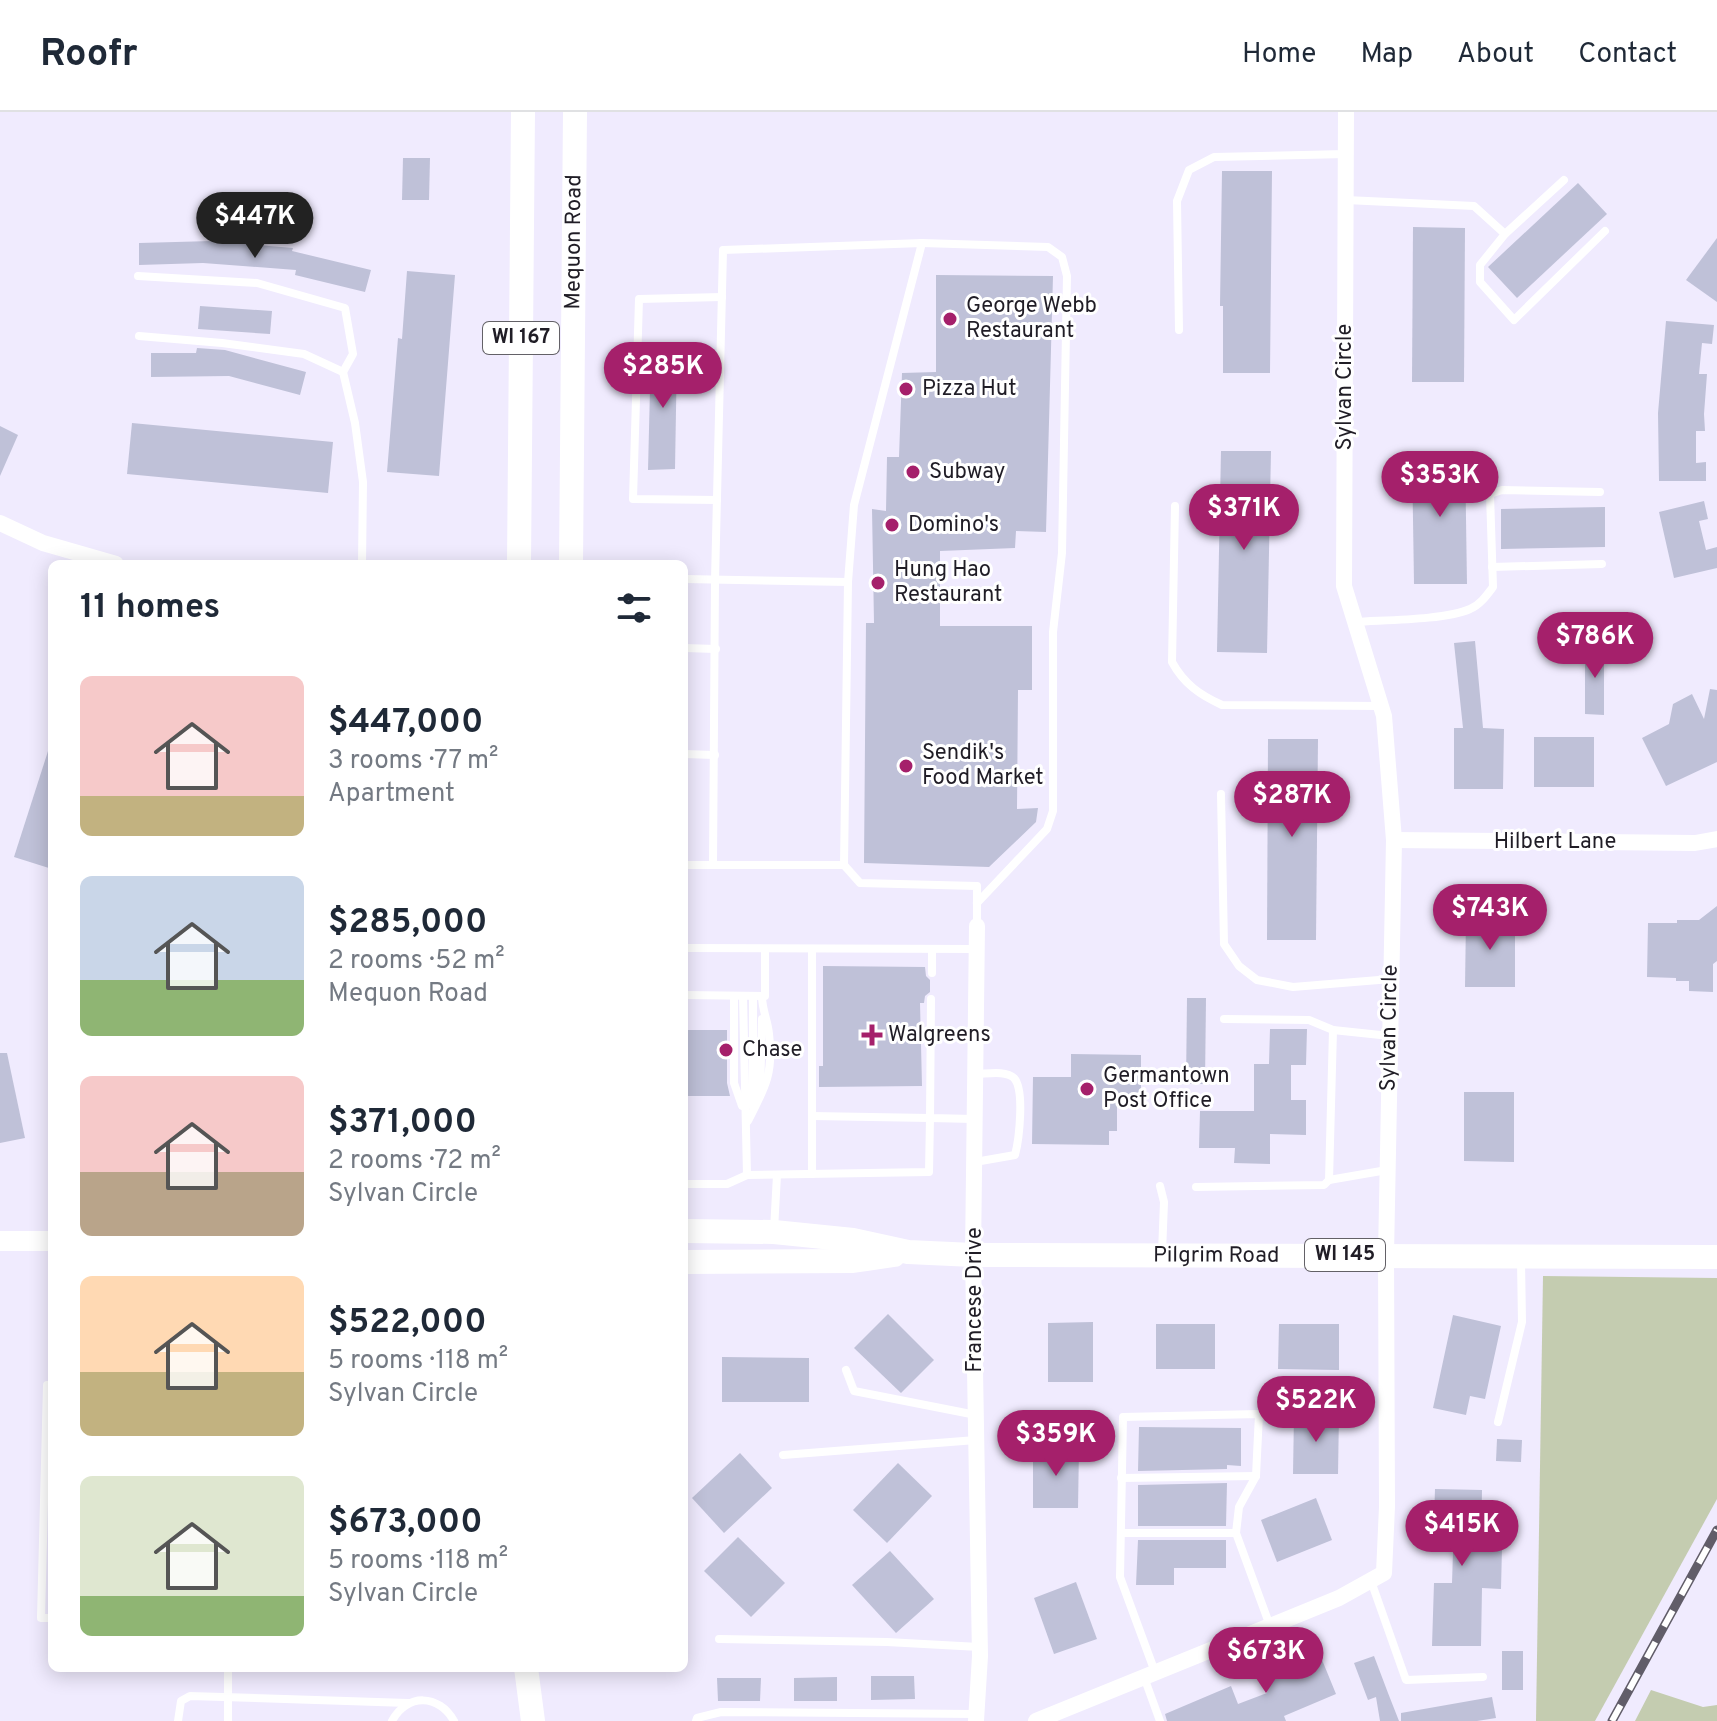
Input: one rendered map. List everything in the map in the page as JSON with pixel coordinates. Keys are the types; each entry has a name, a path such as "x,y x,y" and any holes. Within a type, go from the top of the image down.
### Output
{"main road":[{"name":"WI 167","path":"519,560 523,112"},
{"name":"Mequon Road","path":"571,560 575,112"},
{"name":"Pilgrim Road","path":"688,1231 774,1232 853,1240 908,1252 973,1255 1717,1257"},
{"path":"712,1262 713,1231"},
{"name":"Pilgrim Road","path":"688,1262 853,1261 908,1252"},
{"path":"527,1672 534,1721"},
{"path":"534,1721 538,1672"}],"street":[{"name":"Sylvan Circle","path":"1346,112 1344,586 1384,716 1394,840 1386,1255 1387,1507 1384,1573 1371,1581"},
{"path":"0,523 43,543 102,560"},
{"name":"Hilbert Lane","path":"1394,840 1695,843 1717,839"},
{"name":"Francese Drive","path":"976,1717 979,1647 973,1255 977,926"},
{"path":"0,1241 48,1241"},
{"path":"1036,1721 1339,1598 1371,1581"}],"lane":[{"path":"1179,330 1177,201 1189,170 1214,157 1346,154"},
{"path":"1564,180 1505,234 1480,265 1480,282 1514,320 1605,231"},
{"path":"1345,200 1474,206 1505,234"},
{"path":"922,243 854,505 848,582 844,865 860,883 977,886 977,926"},
{"path":"713,865 715,580 723,250 922,243 1048,247 1062,257 1067,276 1062,553 1053,632 1053,811 1047,829 977,903"},
{"path":"138,276 257,283 345,308 353,354 343,372 355,423 363,482 362,560"},
{"path":"717,500 633,499 639,299 722,297"},
{"path":"139,336 304,354 343,372"},
{"path":"1356,622 1472,609 1493,587 1490,494 1502,490 1600,492"},
{"path":"1175,506 1172,662 1181,678 1200,695 1222,705 1381,706"},
{"path":"1492,567 1602,564"},
{"path":"688,579 848,582"},
{"path":"688,648 716,649"},
{"path":"688,754 715,755"},
{"path":"1221,794 1224,944 1239,966 1257,980 1293,987 1391,979"},
{"path":"688,865 844,865"},
{"path":"688,948 812,951 977,949"},
{"path":"688,995 765,996 765,949"},
{"path":"932,950 932,973"},
{"path":"812,951 812,1174"},
{"path":"748,996 762,1011 769,1032 769,1078 748,1122"},
{"path":"748,996 753,1112"},
{"path":"747,1175 748,1122 734,1083 748,996"},
{"path":"688,1184 727,1184 747,1175 929,1172 931,999"},
{"path":"1224,1019 1309,1020 1333,1030 1390,1036"},
{"path":"1329,1180 1333,1030"},
{"path":"975,1162 1015,1155 1019,1090 1015,1079 1006,1074 976,1074"},
{"path":"812,1116 975,1119"},
{"path":"1196,1187 1324,1185 1329,1180 1387,1170"},
{"path":"774,1232 777,1175"},
{"path":"1160,1186 1164,1202 1162,1255"},
{"path":"1498,1422 1522,1322 1521,1256"},
{"path":"846,1370 854,1391 976,1415"},
{"path":"48,1414 41,1618 48,1618"},
{"path":"1160,1721 1150,1675 1120,1577 1123,1417 1259,1414 1256,1476 1239,1507 1236,1533 1270,1626"},
{"path":"783,1455 976,1440"},
{"path":"1121,1478 1256,1476"},
{"path":"1121,1533 1236,1533"},
{"path":"1371,1581 1406,1680 1483,1677"},
{"path":"719,1639 979,1647"},
{"path":"228,1672 228,1721"},
{"path":"178,1721 181,1701 190,1696 408,1703 418,1700 439,1704 454,1721"},
{"path":"392,1721 408,1703"},
{"path":"696,1721 697,1718 721,1712 976,1717"}],"green space":[{"path":"1543,1276 1717,1278 1717,1499 1595,1721 1536,1721"},
{"path":"1651,1690 1703,1707 1717,1705 1717,1721 1635,1721"}],"building":[{"path":"403,158 430,158 429,200 402,200"},
{"path":"1222,171 1272,171 1270,373 1223,373 1223,306 1220,306"},
{"path":"1578,183 1607,214 1517,298 1488,267"},
{"path":"1413,227 1465,228 1464,382 1412,382"},
{"path":"1717,238 1717,302 1686,280"},
{"path":"212,241 293,248 292,251 371,270 365,292 295,275 296,270 203,263 139,265 139,243"},
{"path":"407,271 455,275 439,476 387,472"},
{"path":"936,275 1053,276 1046,532 1016,531 1015,548 940,551 940,626 1032,626 1032,690 1018,690 1017,809 1038,808 1036,822 989,867 864,863 866,623 874,623 872,509 886,511 887,457 899,457 902,373 936,372"},
{"path":"200,306 272,311 270,334 198,329"},
{"path":"1666,321 1714,325 1712,344 1702,343 1699,374 1707,374 1705,431 1696,431 1696,463 1706,462 1706,481 1659,481 1658,413"},
{"path":"197,348 225,350 306,372 300,395 229,376 151,377 151,353 196,353"},
{"path":"651,348 677,351 675,469 648,470"},
{"path":"132,423 333,442 328,493 127,474"},
{"path":"0,426 18,435 0,476"},
{"path":"1221,451 1271,451 1267,653 1217,652"},
{"path":"1465,453 1467,584 1414,584 1412,454"},
{"path":"1704,501 1708,519 1699,521 1706,550 1717,547 1717,568 1674,578 1659,512"},
{"path":"1605,507 1605,547 1501,549 1501,509"},
{"path":"1475,641 1483,728 1504,729 1503,789 1454,789 1454,728 1463,728 1454,643"},
{"path":"1585,646 1604,646 1604,715 1585,714"},
{"path":"1710,689 1717,690 1717,762 1666,786 1642,738 1669,724 1673,704 1692,694 1704,719"},
{"path":"1534,737 1594,737 1594,787 1534,787"},
{"path":"1268,739 1318,739 1316,940 1267,940"},
{"path":"48,751 48,868 14,857"},
{"path":"1717,906 1717,961 1713,964 1713,992 1689,991 1689,981 1676,981 1676,978 1647,977 1648,923 1699,920"},
{"path":"1466,917 1515,918 1515,987 1465,987"},
{"name":"Walgreens","path":"823,966 925,967 930,992 925,996 924,1003 920,1003 922,1086 819,1087 819,1066 823,1066"},
{"path":"1187,998 1206,998 1205,1084 1186,1084"},
{"path":"1270,1029 1307,1029 1306,1065 1291,1065 1291,1100 1306,1100 1306,1135 1270,1134 1270,1164 1234,1163 1235,1148 1199,1148 1200,1111 1254,1111 1254,1064 1269,1064"},
{"name":"Chase","path":"688,1030 727,1030 727,1083 730,1096 688,1096"},
{"path":"0,1053 7,1053 25,1138 0,1143"},
{"name":"Germantown Post Office","path":"1071,1054 1141,1055 1141,1100 1117,1100 1117,1131 1109,1131 1109,1145 1032,1144 1033,1077 1071,1077"},
{"path":"1464,1092 1514,1092 1514,1162 1464,1161"},
{"path":"888,1314 934,1360 901,1393 854,1348"},
{"path":"1453,1315 1501,1326 1485,1399 1470,1396 1466,1415 1433,1408"},
{"path":"1093,1322 1093,1382 1048,1382 1048,1323"},
{"path":"1156,1324 1215,1324 1215,1369 1156,1369"},
{"path":"1279,1324 1339,1324 1339,1370 1278,1369"},
{"path":"722,1357 809,1358 809,1402 722,1402"},
{"path":"1294,1414 1339,1414 1338,1474 1293,1474"},
{"path":"1139,1427 1241,1428 1241,1466 1138,1471"},
{"path":"1497,1439 1522,1440 1521,1462 1496,1461"},
{"path":"1033,1448 1079,1448 1078,1508 1033,1508"},
{"path":"740,1453 772,1488 724,1533 692,1498"},
{"path":"898,1463 932,1496 887,1543 853,1510"},
{"path":"1227,1483 1226,1526 1138,1526 1138,1485"},
{"path":"1435,1489 1482,1490 1481,1547 1502,1548 1501,1589 1482,1588 1481,1646 1432,1646 1434,1583 1452,1583 1453,1552 1433,1552"},
{"path":"1316,1498 1332,1540 1277,1562 1261,1520"},
{"path":"738,1537 785,1583 751,1617 704,1571"},
{"path":"1138,1540 1226,1540 1226,1568 1174,1568 1174,1585 1136,1585"},
{"path":"890,1551 934,1599 896,1633 852,1585"},
{"path":"1076,1582 1097,1639 1054,1654 1034,1598"},
{"path":"1318,1650 1336,1694 1284,1716 1286,1721 1167,1721 1165,1714 1231,1686 1238,1704 1267,1693 1259,1674"},
{"path":"1502,1651 1523,1651 1523,1690 1502,1690"},
{"path":"1374,1656 1399,1721 1380,1721 1376,1697 1368,1700 1354,1663"},
{"path":"871,1676 914,1676 915,1699 871,1700"},
{"path":"837,1677 837,1701 794,1701 794,1678"},
{"path":"717,1678 761,1678 760,1701 718,1701"},
{"path":"1492,1697 1496,1718 1401,1721 1401,1713"}],"railway":[{"path":"1612,1721 1717,1530"}],"place":[{"name":"George Webb Restaurant","path":"950,319"},
{"name":"Pizza Hut","path":"906,389"},
{"name":"Subway","path":"913,472"},
{"name":"Domino's","path":"892,525"},
{"name":"Hung Hao Restaurant","path":"878,583"},
{"name":"Sendik's Food Market","path":"906,766"},
{"name":"Walgreens","path":"872,1035"},
{"name":"Chase","path":"726,1050"},
{"name":"Germantown Post Office","path":"1087,1089"}]}
